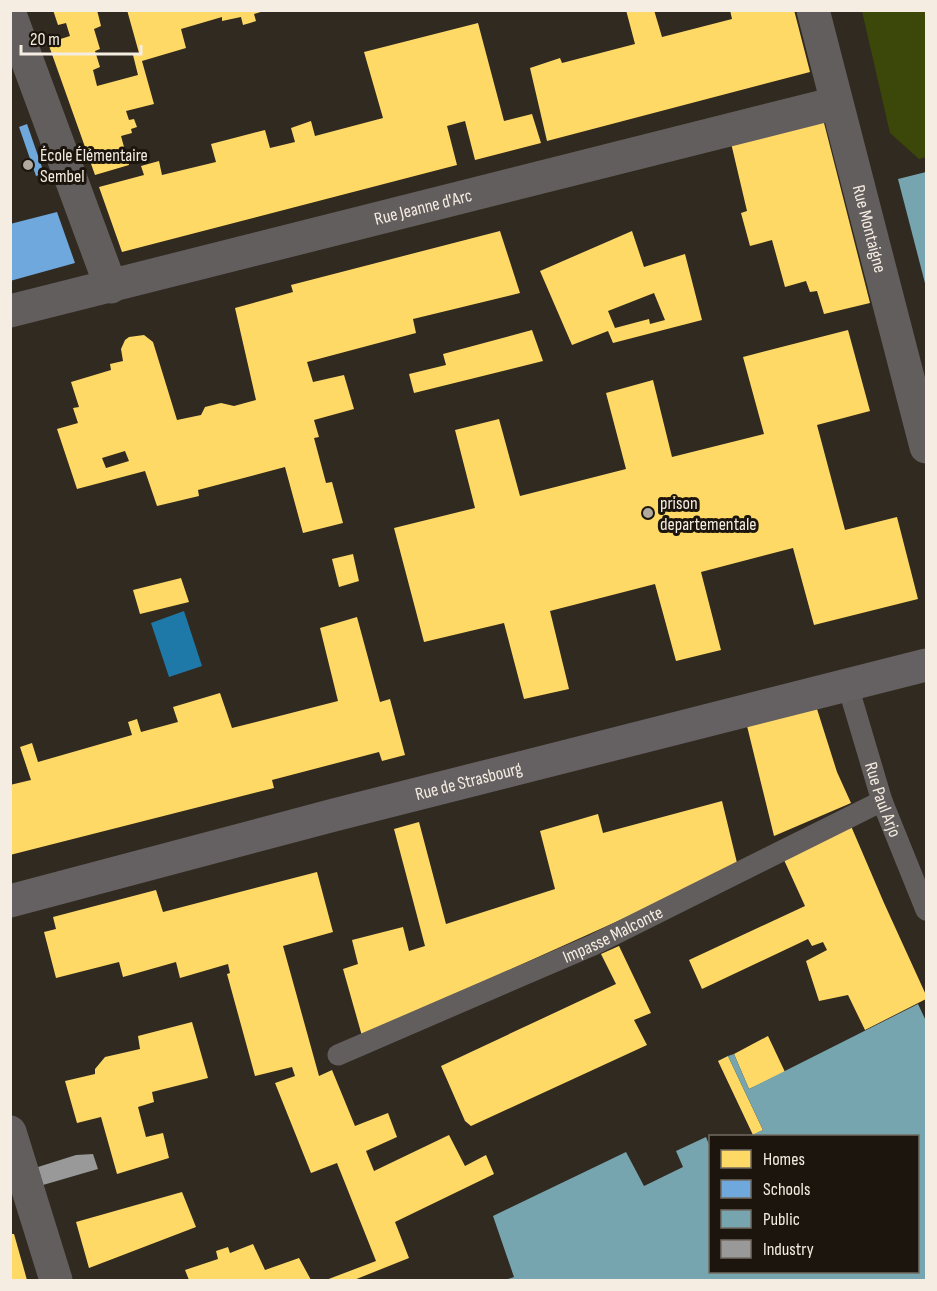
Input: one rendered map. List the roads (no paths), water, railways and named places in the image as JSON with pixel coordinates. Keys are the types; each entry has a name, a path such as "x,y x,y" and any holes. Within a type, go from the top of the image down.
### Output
{"street":[{"name":"Rue Montaigne","path":"813,10 927,447"},
{"path":"10,14 111,287"},
{"name":"Rue Jeanne d'Arc","path":"10,311 836,103"},
{"name":"Rue de Strasbourg","path":"10,901 847,683 927,665"},
{"path":"10,1132 56,1281"}],"lane":[{"name":"Rue Paul Arjo","path":"847,683 882,801 927,910"},
{"name":"Impasse Malconte","path":"338,1055 593,945 882,801"}],"water":[{"path":"184,611 202,666 169,677 151,623"}],"place":[{"name":"École Élémentaire Sembel","path":"28,165"},
{"name":"prison departementale","path":"648,513"}]}
